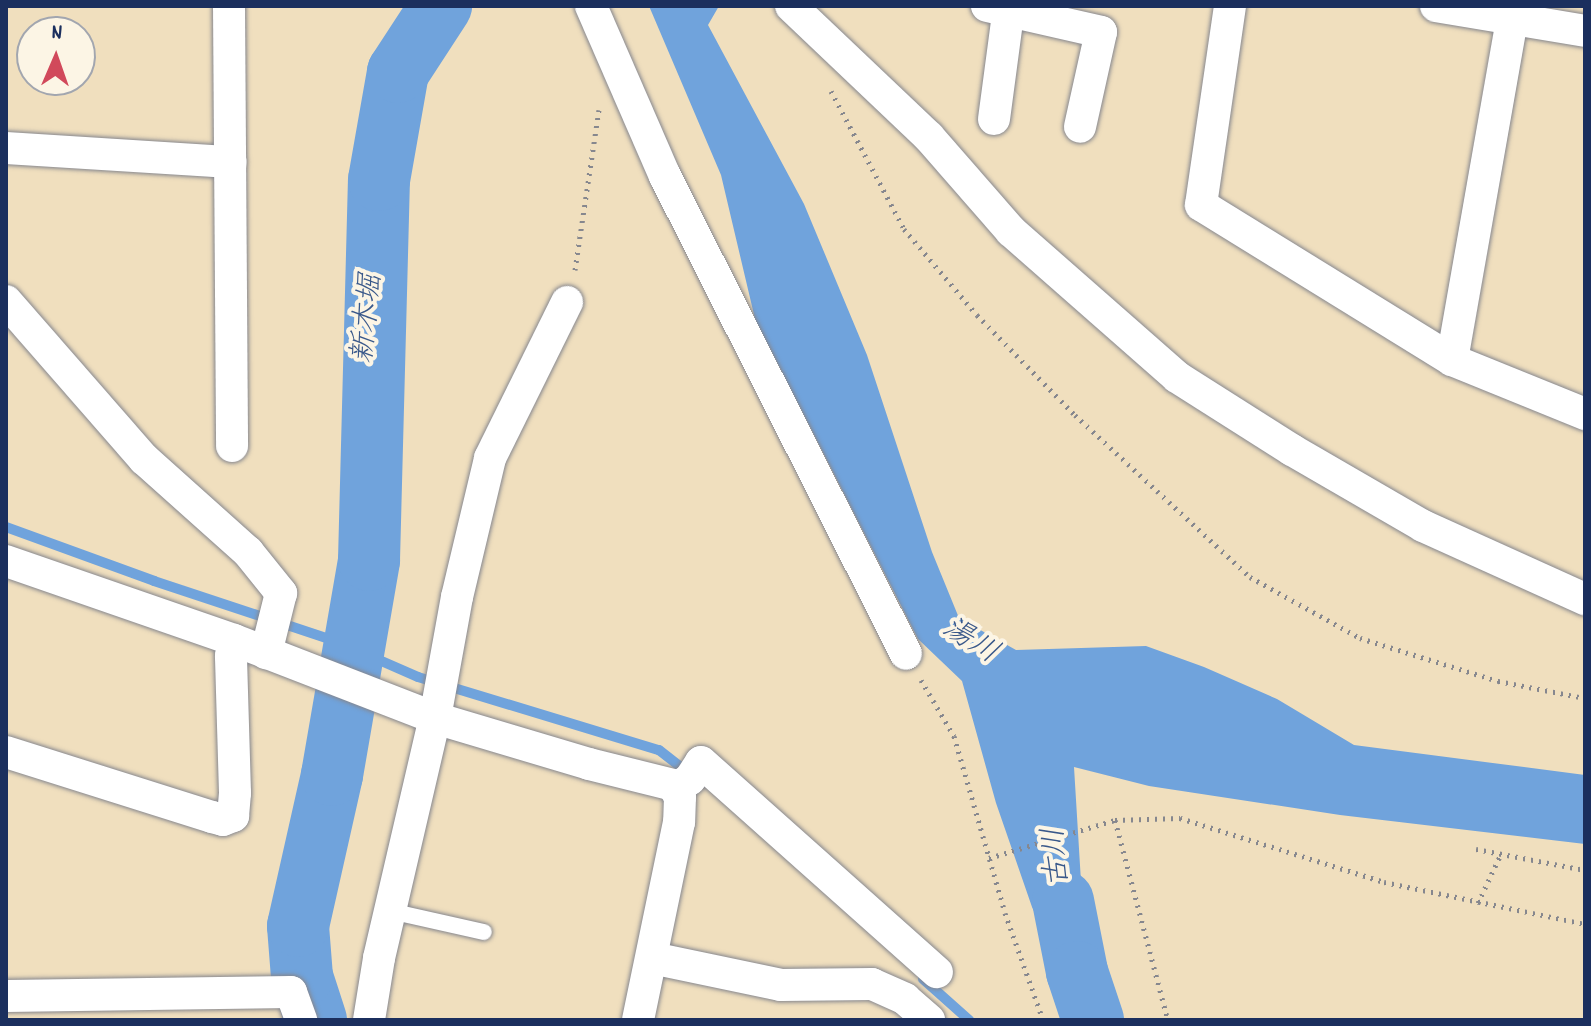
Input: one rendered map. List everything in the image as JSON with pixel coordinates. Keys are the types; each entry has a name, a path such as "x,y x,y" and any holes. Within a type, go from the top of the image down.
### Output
{"street":[{"path":"229,6 232,446"},
{"path":"591,6 665,176 906,654"},
{"path":"791,6 929,137 1011,231 1177,377 1292,450 1423,526 1585,599"},
{"path":"1230,6 1201,205 1452,360 1585,414"},
{"path":"1436,6 1585,31"},
{"path":"994,119 1002,8 1101,32 1080,127"},
{"path":"1452,360 1512,19"},
{"path":"6,148 231,162"},
{"path":"6,301 144,459 248,552 281,593 271,632"},
{"path":"369,1020 390,911 435,718 457,597 490,458 567,302"},
{"path":"6,561 234,640 271,632 350,684 435,718 677,788"},
{"path":"6,752 227,819 235,809 231,656 234,640"},
{"path":"677,788 690,779 701,762 937,972"},
{"path":"638,1020 679,822 677,788"},
{"path":"652,958 781,985 872,984 905,999 929,1020"},
{"path":"6,996 291,992 301,1020"}],"lane":[{"path":"390,911 484,932"}],"path":[{"path":"824,77 904,229 940,272 1075,415 1250,577 1360,638 1498,681 1585,698"},
{"path":"567,302 586,207 601,96"},
{"path":"906,654 954,736 989,858 1043,1020"},
{"path":"989,858 1115,820 1180,818 1384,882 1585,924"},
{"path":"1115,820 1161,1003 1168,1020"},
{"path":"1476,849 1585,870"},
{"path":"1478,903 1501,854"}],"water":[{"name":"湯川","path":"649,6 719,6 708,25 804,204 867,355 932,552 959,618 1016,650 1146,646 1277,699 1354,745 1585,775 1585,844 1340,815 1149,786 1074,767 1082,898 1081,1009 1032,907 996,803 962,681 918,639 755,319 721,175"}],"waterway":[{"name":"新木堀","path":"316,1020 302,977 298,926 332,775 369,560 379,180 398,72 441,6"},
{"path":"6,527 154,581 338,642 418,677 659,750 688,773"},
{"name":"古川","path":"1063,901 1077,972 1093,1020"},
{"path":"923,979 969,1020"}]}
